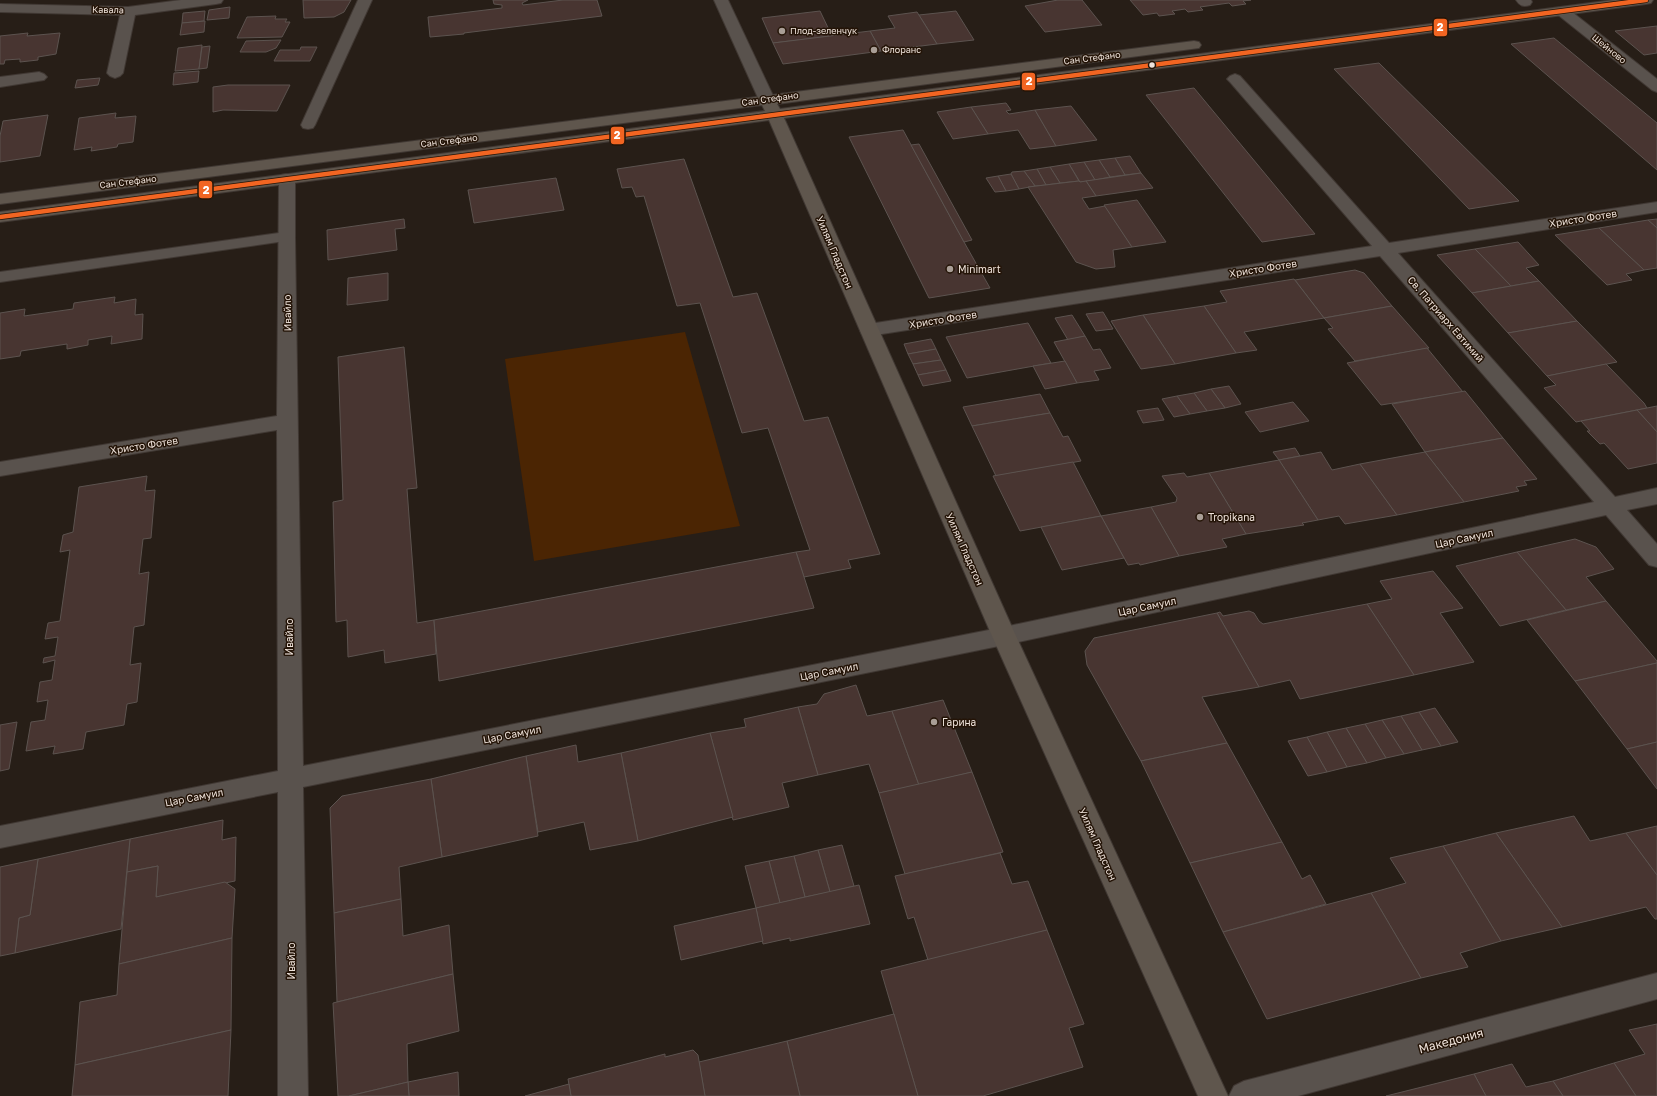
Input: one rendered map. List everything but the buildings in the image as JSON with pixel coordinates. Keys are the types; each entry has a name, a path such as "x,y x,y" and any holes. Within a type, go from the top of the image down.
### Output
{"main road":[{"name":"Сан Стефано","path":"0,199 771,108 1646,0"},
{"name":"Сан Стефано","path":"0,217 287,179 1213,42 1530,1"},
{"name":"Уилям Гладстон","path":"771,108 782,129 1004,636 1213,1096"}],"street":[{"name":"Кавала","path":"0,8 128,10 216,0"},
{"name":"Уилям Гладстон","path":"721,0 771,108"},
{"path":"115,73 128,10"},
{"name":"Шейново","path":"1562,11 1657,87"},
{"path":"0,82 39,78"},
{"name":"Св. Патриарх Евтимий","path":"1235,79 1657,559"},
{"name":"Ивайло","path":"287,179 286,237 292,1096"},
{"name":"Христо Фотев","path":"869,330 1657,207"},
{"name":"Христо Фотев","path":"0,469 288,421"},
{"name":"Цар Самуил","path":"0,837 1004,636 1657,496"},
{"name":"Македония","path":"1244,1096 1657,986"}],"lane":[{"path":"308,125 364,0"},
{"path":"0,277 286,237"}],"shaded area":[{"path":"685,332 740,526 534,561 505,359"}],"transit line":[{"name":"2","path":"0,217 1646,0"}],"place":[{"name":"Плод-зеленчук","path":"782,31"},
{"name":"Флоранс","path":"874,50"},
{"name":"Minimart","path":"950,269"},
{"name":"Tropikana","path":"1200,517"},
{"name":"Гарина","path":"934,722"}]}
